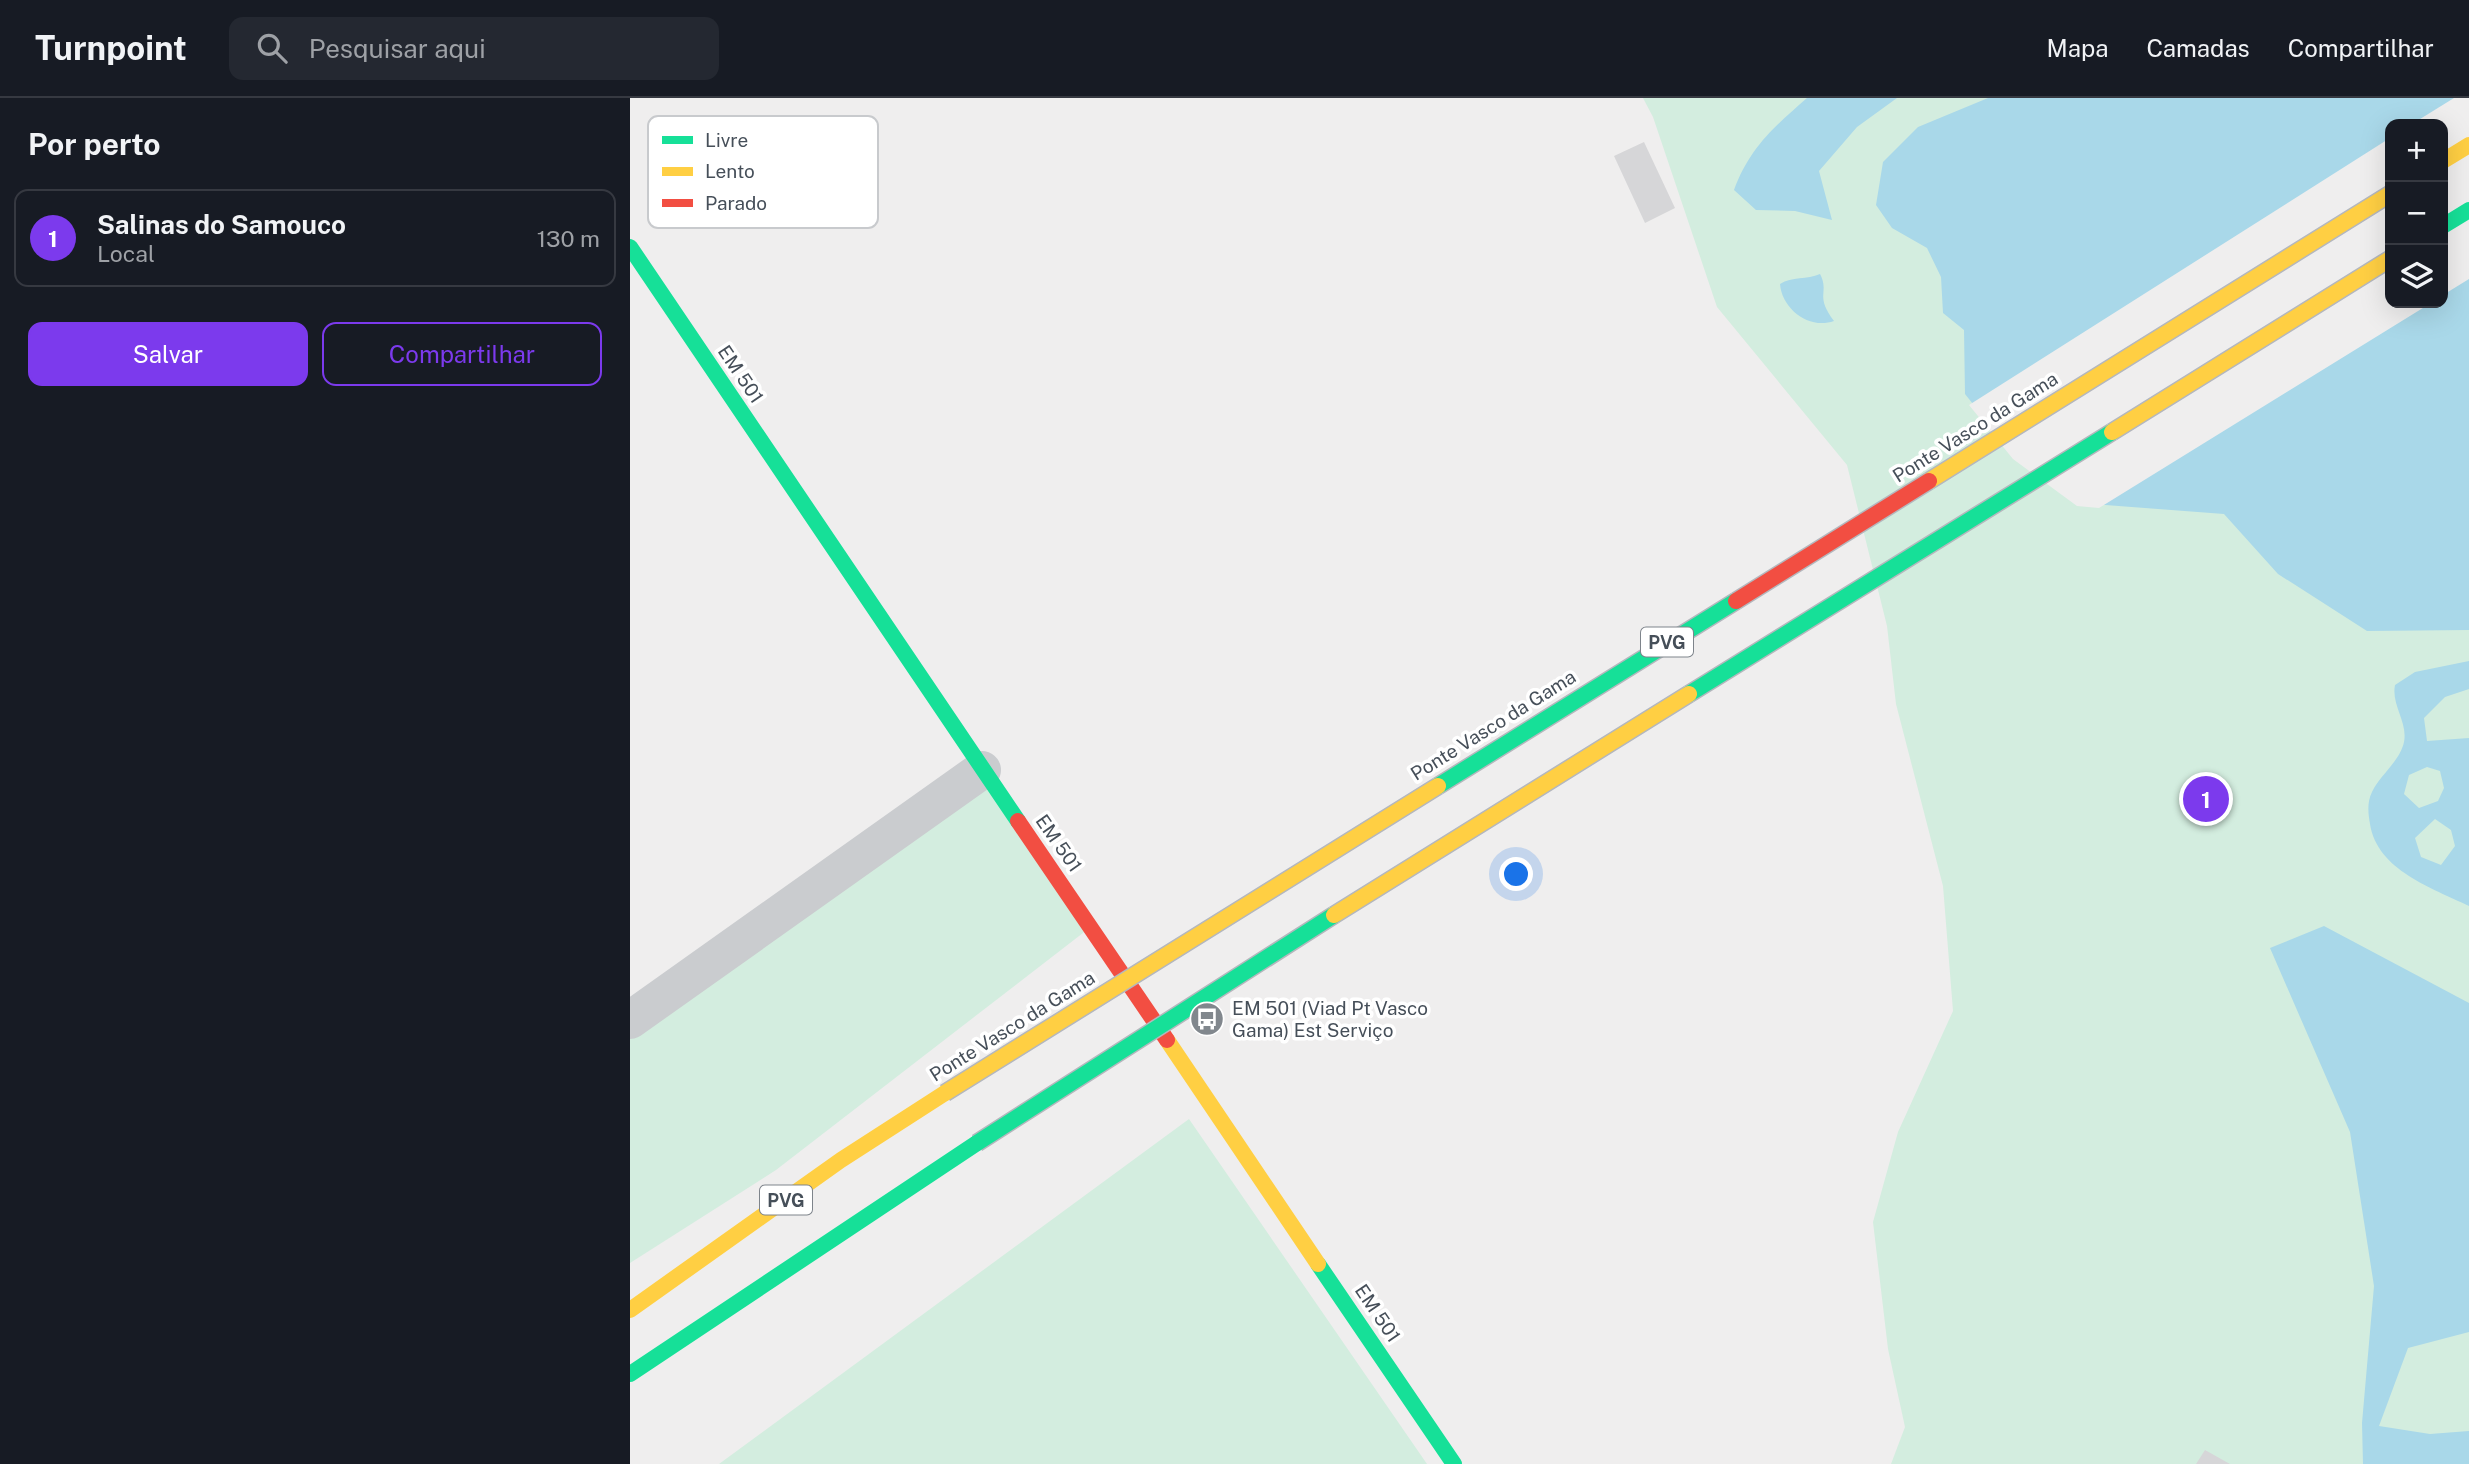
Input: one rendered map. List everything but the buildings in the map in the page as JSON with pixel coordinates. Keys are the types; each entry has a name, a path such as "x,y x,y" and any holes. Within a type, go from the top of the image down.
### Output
{"main road":[{"path":"2448,158 2469,145"},
{"name":"Ponte Vasco da Gama","path":"630,1310 842,1160 945,1093 2385,197"},
{"path":"2448,223 2469,210"},
{"name":"EM 501","path":"630,247 1454,1464"},
{"path":"630,1374 977,1143 1331,917 2385,262"}],"street":[{"path":"630,1020 982,770"}],"green space":[{"path":"1643,98 2469,98 2469,1464 1891,1464 1905,1427 1888,1349 1873,1222 1898,1132 1953,1011 1943,886 1896,704 1887,626 1847,465 1717,307 1653,117"},
{"path":"982,770 1092,926 776,1170 630,1263 630,1020"},
{"path":"1189,1119 1427,1464 719,1464"}],"water":[{"path":"1807,98 1897,98 1857,127 1819,171 1832,220 1795,211 1756,210 1734,190 1755,150"},
{"path":"1988,98 2469,98 2469,630 2367,631 2278,574 2224,514 2079,503 2015,457 1965,394 1964,330 1943,313 1941,277 1927,248 1892,228 1876,205 1883,162 1918,127"},
{"path":"1820,274 1824,286 1823,300 1834,321 1815,323 1791,309 1780,284"},
{"path":"2469,661 2469,689 2445,697 2424,718 2427,741 2469,738 2469,906 2408,876 2383,854 2370,824 2370,796 2404,742 2404,727 2395,700 2395,685 2415,672","holes":["2427,767 2440,771 2444,788 2438,801 2419,808 2404,794 2409,775","2435,819 2451,830 2455,846 2441,865 2421,857 2415,838"]},
{"path":"2324,926 2469,1003 2469,1332 2408,1348 2379,1426 2430,1434 2469,1431 2469,1464 2363,1464 2362,1423 2374,1286 2350,1132 2270,948"}],"pier":[{"path":"2454,98 2469,98 2469,279 2448,292 2448,119 2420,119"},
{"path":"2385,141 2385,308 2423,308 2099,508 2077,506 2013,459 1969,405"}],"traffic: fast":[{"path":"2448,223 2469,210"},
{"path":"630,247 1018,821"},
{"path":"1689,694 2112,432"},
{"path":"1438,786 1736,601"},
{"path":"977,1143 1334,915"},
{"path":"630,1374 977,1143"},
{"path":"1318,1264 1454,1464"}],"traffic: slow":[{"path":"2448,158 2469,145"},
{"path":"1929,481 2385,197"},
{"path":"2112,432 2385,262"},
{"path":"1334,915 1689,694"},
{"path":"945,1093 1438,786"},
{"path":"1167,1040 1318,1264"},
{"path":"630,1310 841,1160 945,1093"}],"traffic: jam":[{"path":"1736,601 1929,481"},
{"path":"1018,821 1167,1040"}],"place":[{"name":"Salinas do Samouco","path":"2206,799"},
{"name":"EM 501 (Viad Pt Vasco Gama) Est Serviço","path":"1207,1019"}]}
